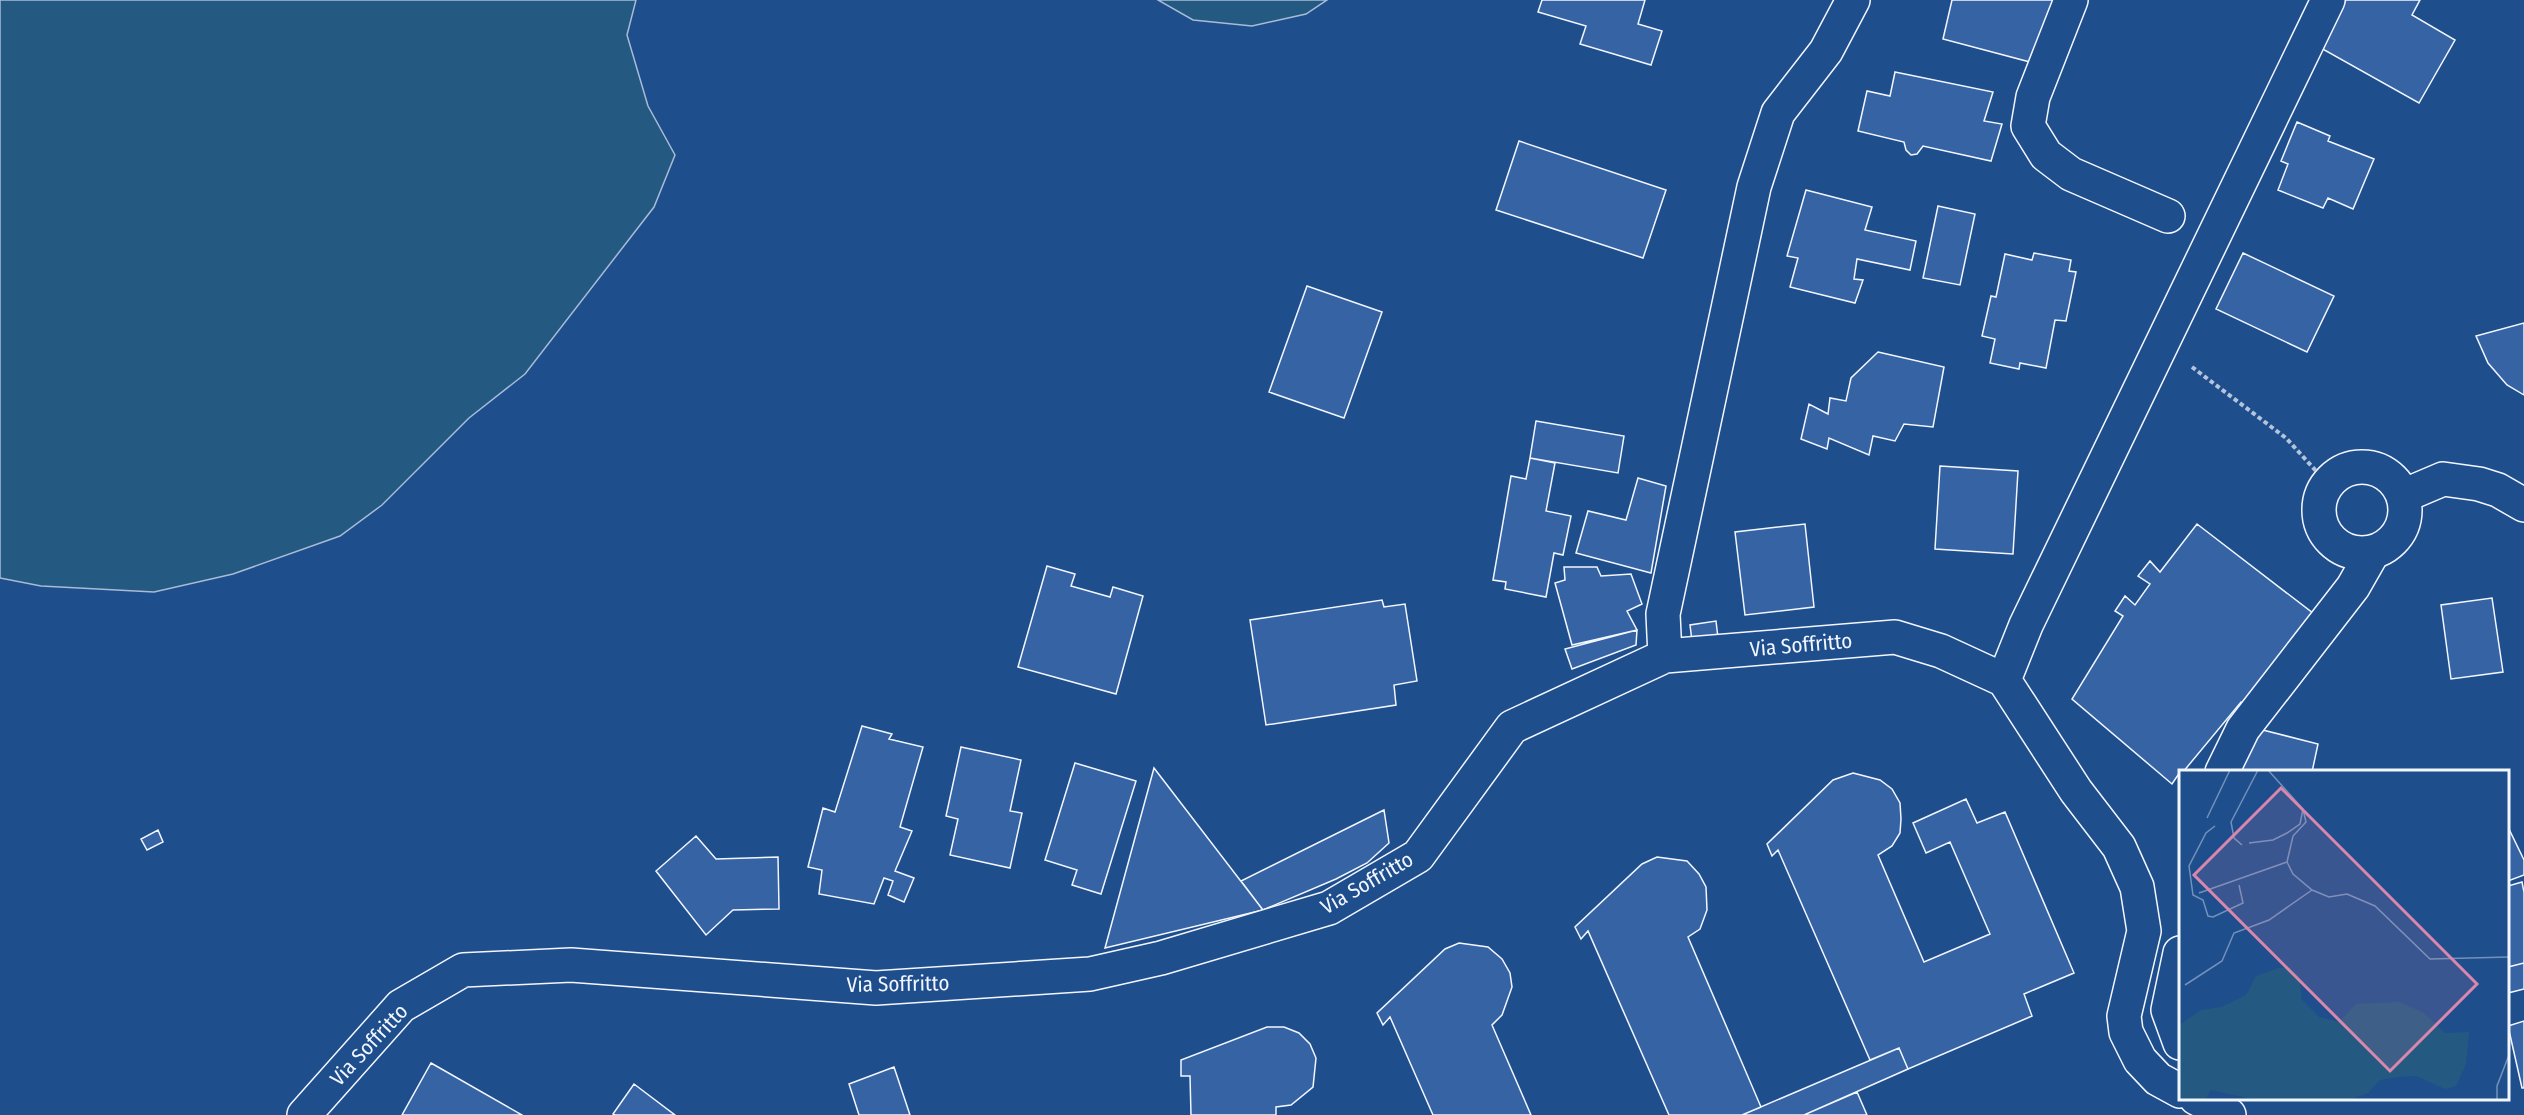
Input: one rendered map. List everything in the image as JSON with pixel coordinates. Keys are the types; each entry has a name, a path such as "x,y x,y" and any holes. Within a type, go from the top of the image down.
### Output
{"street":[{"path":"1665,656 1663,614 1754,187 1778,113 1826,51 1852,0"},
{"path":"2071,0 2033,97 2028,126 2046,155 2071,174 2168,216"},
{"path":"2179,1090 2157,1079 2140,1060 2126,1032 2124,1016 2144,931 2137,887 2119,847 2076,791 2004,680 2026,625 2328,0"},
{"path":"2359,467 2373,468 2386,474 2396,483 2403,496 2405,516 2397,536 2386,547 2373,552 2358,554 2344,550 2332,542 2324,531 2319,517 2319,502 2328,484 2345,470 2359,467"},
{"path":"2403,496 2443,479 2479,484 2498,490 2524,505"},
{"path":"2222,770 2243,729 2353,587 2373,552"},
{"name":"Via Soffritto","path":"304,1115 400,1006 463,970 571,965 876,988 1090,974 1161,958 1329,908 1418,856 1512,727 1665,656 1895,637 1941,651 2004,680"},
{"path":"2179,962 2168,1010 2179,1038"},
{"path":"2200,1100 2229,1115"},
{"path":"2246,1115 2248,1100"}],"path":[{"path":"2161,346 2210,379 2286,438 2328,484"}],"shaded area":[{"path":"0,0 636,0 627,35 648,106 675,155 654,207 525,374 469,418 382,505 340,536 233,574 154,592 41,586 0,578"},
{"path":"1158,0 1327,0 1306,14 1252,26 1193,20"}],"building":[{"path":"1542,0 1645,0 1638,24 1662,31 1651,65 1580,44 1586,26 1538,12"},
{"path":"1952,0 2055,0 2030,62 1943,39"},
{"path":"2346,0 2420,0 2412,15 2455,40 2419,103 2319,47"},
{"path":"1895,72 1993,92 1984,121 2002,124 1991,161 1923,146 1917,154 1911,155 1906,150 1904,142 1858,131 1867,91 1890,96"},
{"path":"2297,122 2330,136 2328,141 2374,159 2353,209 2328,198 2323,208 2278,190 2288,164 2281,161"},
{"path":"1519,141 1666,190 1643,258 1496,210"},
{"path":"1806,190 1872,207 1865,230 1916,241 1910,270 1857,259 1854,279 1863,280 1855,303 1790,287 1798,258 1787,256"},
{"path":"1938,206 1975,214 1960,285 1923,278"},
{"path":"2034,253 2071,260 2069,271 2076,272 2066,321 2055,320 2046,368 2020,363 2019,369 1990,363 1995,339 1982,336 1991,296 1996,297 2005,254 2032,260"},
{"path":"2243,253 2334,296 2307,352 2216,309"},
{"path":"1307,286 1382,312 1344,418 1269,392"},
{"path":"2524,323 2524,395 2507,385 2488,363 2476,336"},
{"path":"1878,352 1944,367 1933,427 1904,424 1895,441 1873,436 1869,455 1829,438 1827,449 1801,439 1809,404 1828,414 1830,398 1846,401 1851,378"},
{"path":"1536,421 1624,436 1618,473 1530,458"},
{"path":"1530,458 1555,463 1546,511 1571,516 1563,555 1554,553 1546,597 1505,589 1506,582 1493,580 1511,476 1526,479"},
{"path":"1940,466 2018,471 2013,554 1935,549"},
{"path":"1638,478 1666,486 1651,573 1576,553 1588,511 1626,520"},
{"path":"1805,524 1814,607 1745,615 1735,532"},
{"path":"2197,524 2318,617 2247,708 2241,702 2185,770 2179,770 2172,784 2072,699 2123,616 2115,611 2125,596 2135,605 2150,584 2138,576 2150,561 2160,572"},
{"path":"1047,566 1075,574 1071,586 1110,597 1113,587 1143,596 1116,694 1018,667"},
{"path":"1564,567 1597,567 1601,576 1631,574 1642,604 1627,611 1637,630 1572,645 1555,583 1565,580"},
{"path":"2492,598 2503,672 2451,679 2441,605"},
{"path":"1382,600 1384,607 1405,604 1417,681 1394,685 1396,705 1266,725 1250,620"},
{"path":"1716,621 1718,638 1692,641 1690,625"},
{"path":"1637,630 1636,645 1572,669 1565,649"},
{"path":"862,726 892,734 889,739 923,747 900,827 912,831 895,871 914,878 904,902 888,895 893,881 884,878 874,904 819,894 822,870 808,867 823,808 835,812"},
{"path":"2251,727 2318,744 2312,770 2240,770"},
{"path":"961,747 1021,760 1010,811 1022,813 1010,868 950,855 958,819 946,816"},
{"path":"1075,763 1136,781 1101,894 1072,885 1077,870 1045,860"},
{"path":"1154,768 1263,910 1105,948"},
{"path":"1853,773 1880,780 1892,789 1900,803 1900,833 1892,846 1878,855 1924,962 1990,934 1950,842 1926,853 1913,823 1966,799 1977,823 2005,812 2074,973 2024,994 2032,1016 1908,1069 1899,1048 1870,1060 1778,850 1772,856 1767,844 1833,780"},
{"path":"1384,810 1389,843 1367,863 1336,879 1263,910 1241,881"},
{"path":"2509,829 2524,860 2524,875 2509,881"},
{"path":"158,830 163,842 147,850 141,839"},
{"path":"696,836 716,859 778,857 779,909 733,910 706,935 656,871"},
{"path":"1657,857 1687,861 1699,874 1706,887 1707,910 1700,929 1688,937 1761,1107 1742,1115 1669,1115 1588,931 1581,939 1575,927 1642,864"},
{"path":"2522,882 2524,892 2524,963 2509,967 2509,886"},
{"path":"1459,943 1488,947 1502,959 1510,973 1512,987 1502,1015 1492,1025 1531,1115 1433,1115 1390,1017 1383,1025 1377,1013 1445,949"},
{"path":"2524,963 2524,989 2509,993 2509,967"},
{"path":"2524,1021 2524,1088 2522,1088 2509,1026"},
{"path":"1267,1027 1284,1027 1299,1033 1310,1044 1316,1058 1313,1087 1291,1105 1276,1107 1276,1115 1191,1115 1190,1076 1181,1076 1181,1060"},
{"path":"1899,1048 1908,1069 1804,1115 1742,1115"},
{"path":"431,1063 522,1115 402,1115"},
{"path":"894,1067 910,1115 859,1115 849,1084"},
{"path":"634,1084 675,1115 613,1114"},
{"path":"1857,1092 1867,1115 1804,1115"}]}
